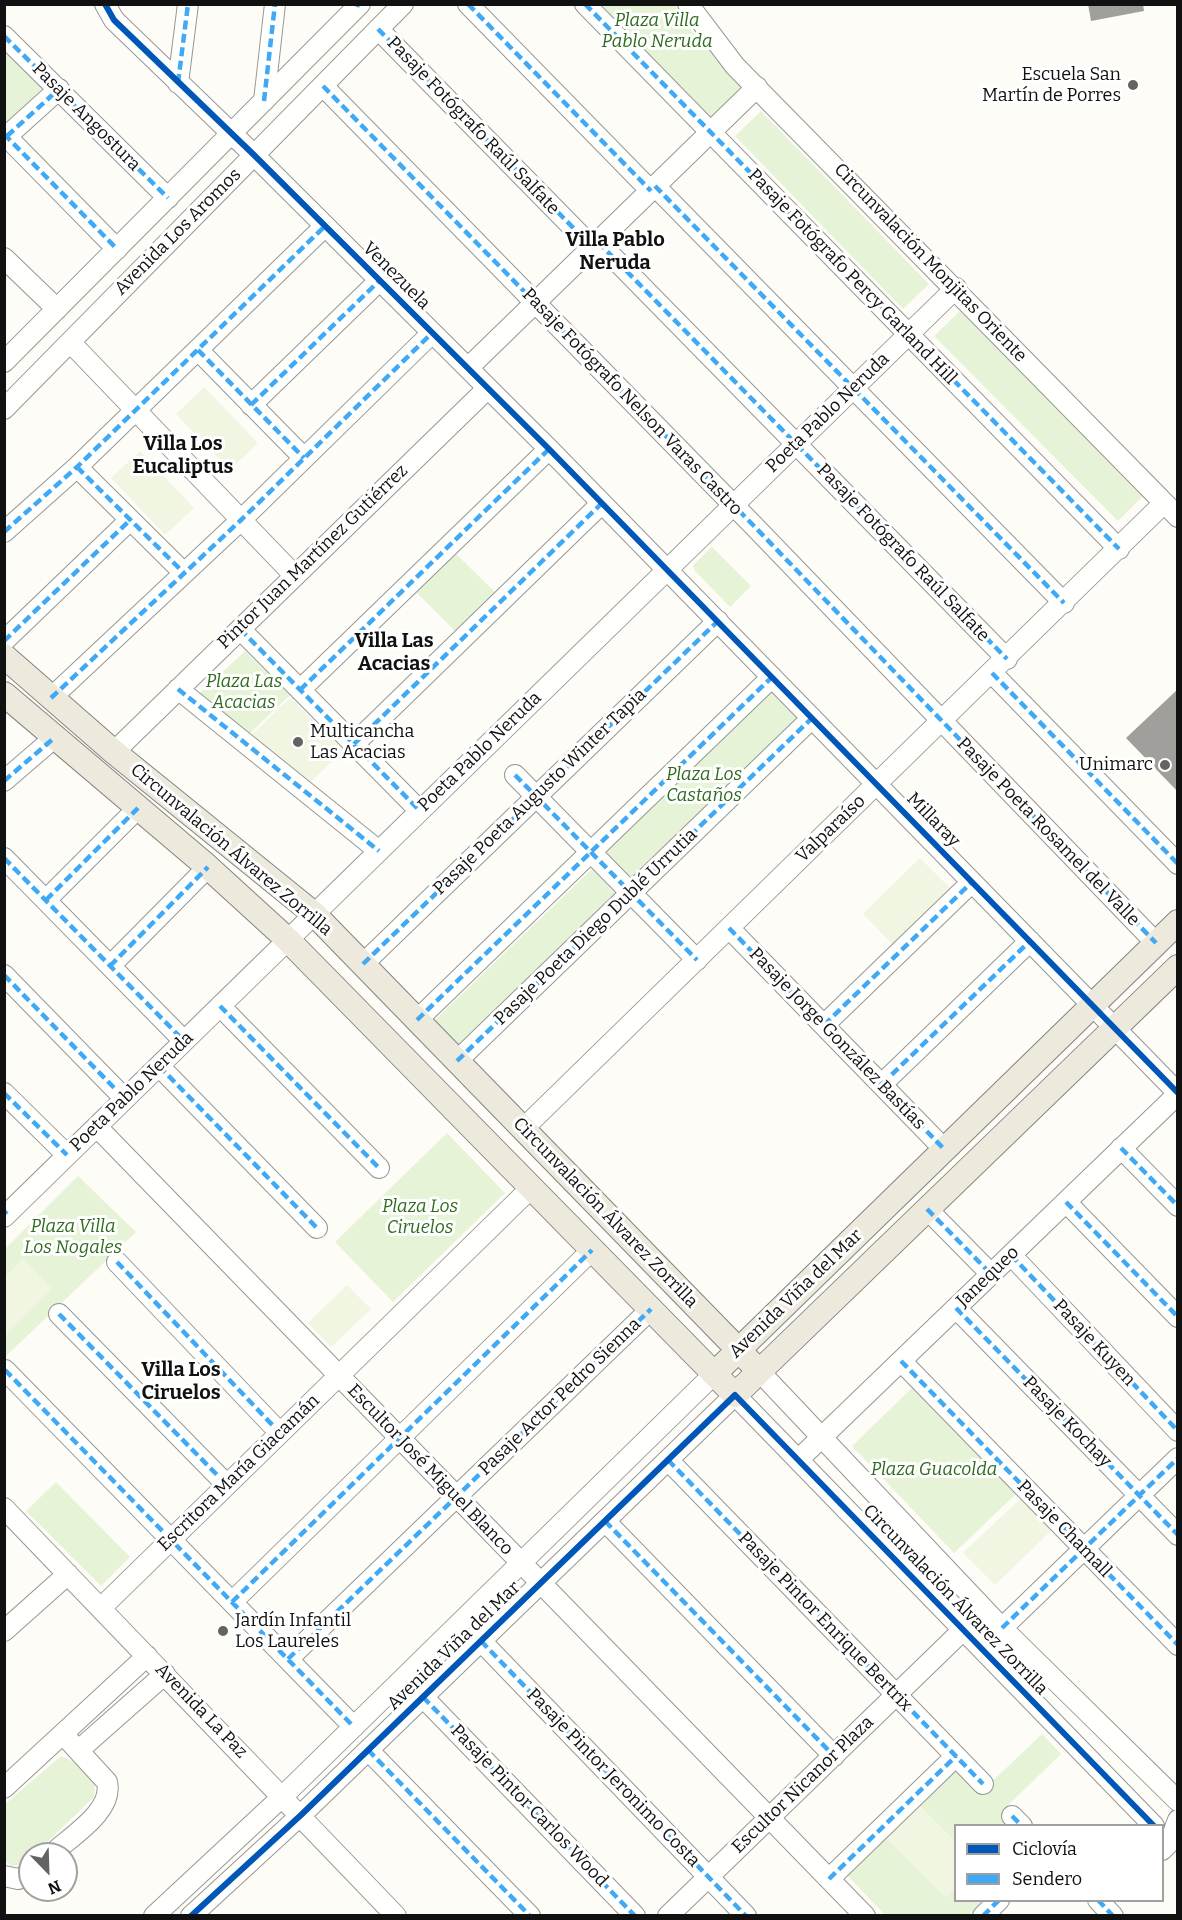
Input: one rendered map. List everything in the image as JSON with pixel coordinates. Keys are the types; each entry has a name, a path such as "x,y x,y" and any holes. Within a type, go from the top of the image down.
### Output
{"main road":[{"name":"Circunvalación Álvarez Zorrilla","path":"4,656 114,752 314,914 759,1371"},
{"name":"Circunvalación Álvarez Zorrilla","path":"4,694 208,867 288,940 735,1395"},
{"name":"Avenida Viña del Mar","path":"714,1374 1178,922"},
{"name":"Avenida Viña del Mar","path":"735,1395 1178,967"}],"street":[{"path":"177,83 188,4"},
{"path":"264,101 275,4"},
{"name":"Avenida Los Aromos","path":"4,409 403,4"},
{"path":"468,4 853,388 1064,603"},
{"name":"Pasaje Fotógrafo Percy Garland Hill","path":"585,4 1119,549"},
{"name":"Circunvalación Monjitas Oriente","path":"688,4 716,45 1171,510"},
{"name":"Venezuela","path":"101,5 177,83 254,155 488,387 667,569"},
{"name":"Avenida Los Aromos","path":"4,362 358,5"},
{"name":"Pasaje Fotógrafo Raúl Salfate","path":"378,29 795,444 1006,659"},
{"name":"Pasaje Angostura","path":"4,36 168,198"},
{"name":"Pasaje Fotógrafo Nelson Varas Castro","path":"323,86 941,719"},
{"path":"468,368 757,87"},
{"path":"59,89 6,135 117,249"},
{"path":"4,532 77,468 325,226"},
{"path":"4,258 57,309"},
{"path":"251,405 380,280"},
{"name":"Poeta Pablo Neruda","path":"6,1214 956,288"},
{"path":"51,698 242,520 432,333"},
{"path":"70,342 295,576"},
{"path":"198,350 304,459"},
{"name":"Pintor Juan Martínez Gutiérrez","path":"114,752 488,387"},
{"path":"300,690 549,449"},
{"path":"77,468 184,573"},
{"path":"354,744 601,504"},
{"name":"Valparaíso","path":"523,1129 698,960 941,719 992,673 1119,549 1171,510"},
{"path":"4,641 130,520"},
{"name":"Millaray","path":"667,569 1178,1093"},
{"name":"Pasaje Poeta Augusto Winter Tapia","path":"363,964 718,621"},
{"path":"240,629 420,812"},
{"path":"992,673 1178,864"},
{"path":"417,1020 772,677"},
{"path":"178,689 380,851"},
{"name":"Pasaje Poeta Diego Dublé Urrutia","path":"457,1061 812,718"},
{"name":"Pasaje Poeta Rosamel del Valle","path":"941,719 959,741 1156,943"},
{"path":"4,781 54,738"},
{"path":"515,775 698,960"},
{"path":"46,900 138,808"},
{"path":"4,858 184,1041"},
{"path":"110,966 208,867"},
{"path":"824,1025 972,882"},
{"name":"Pasaje Jorge González Bastías","path":"729,928 944,1149"},
{"path":"882,1084 1030,941"},
{"path":"4,975 125,1099"},
{"path":"220,1006 379,1168"},
{"path":"159,1066 317,1228"},
{"path":"4,1093 67,1155"},
{"name":"Janequeo","path":"798,1460 1178,1093"},
{"name":"Escultor José Miguel Blanco","path":"96,1126 865,1916"},
{"path":"1121,1148 1178,1206"},
{"name":"Escritora María Giacamán","path":"101,1608 531,1188"},
{"path":"1065,1202 1178,1317"},
{"path":"927,1209 991,1274"},
{"path":"232,1602 592,1250"},
{"name":"Pasaje Kuyen","path":"1011,1255 1178,1431"},
{"path":"117,1262 280,1433"},
{"name":"Pasaje Kochay","path":"956,1308 1178,1535"},
{"name":"Pasaje Actor Pedro Sienna","path":"288,1659 651,1309"},
{"path":"58,1314 227,1485"},
{"name":"Pasaje Chamall","path":"901,1361 1178,1645"},
{"path":"5,1370 354,1727"},
{"name":"Circunvalación Álvarez Zorrilla","path":"759,1371 1002,1628 1178,1801"},
{"name":"Avenida Viña del Mar","path":"154,1916 283,1796 714,1374"},
{"name":"Circunvalación Álvarez Zorrilla","path":"735,1395 1152,1824"},
{"name":"Avenida Viña del Mar","path":"190,1916 301,1815 735,1395"},
{"path":"1002,1628 1178,1458"},
{"name":"Pasaje Pintor Enrique Bertrix","path":"668,1460 983,1784"},
{"name":"Avenida La Paz","path":"4,1508 396,1916"},
{"path":"605,1521 834,1756"},
{"path":"4,1632 68,1574"},
{"name":"Escultor Nicanor Plaza","path":"668,1916 963,1630"},
{"name":"Pasaje Pintor Jeronimo Costa","path":"481,1641 746,1916"},
{"path":"4,1788 147,1656"},
{"path":"79,1750 165,1674"},
{"name":"Pasaje Pintor Carlos Wood","path":"423,1697 635,1916"},
{"path":"63,1734 107,1782 108,1798 100,1810 65,1842"},
{"path":"368,1749 530,1916"},
{"path":"829,1879 956,1756"},
{"path":"1168,1844 1178,1820"},
{"path":"983,1916 997,1902"}],"green space":[{"name":"Plaza Villa Pablo Neruda","path":"607,5 675,5 684,23 747,90 709,125 600,11"},
{"path":"5,47 45,86 5,124"},
{"path":"761,111 929,284 903,309 735,136"},
{"path":"960,311 1143,496 1118,521 934,336"},
{"path":"204,387 258,443 230,470 176,414"},
{"path":"140,451 194,508 165,535 111,478"},
{"path":"712,547 751,586 730,607 695,571 693,565"},
{"path":"455,553 496,593 456,632 416,592"},
{"name":"Plaza Las Acacias","path":"245,651 290,695 249,734 199,694"},
{"name":"Plaza Los Castaños","path":"770,690 800,721 635,883 605,852"},
{"name":"Multicancha Las Acacias","path":"290,698 343,750 311,782 251,735"},
{"path":"920,858 950,888 893,945 863,914"},
{"path":"592,869 617,895 460,1047 435,1020"},
{"name":"Plaza Los Ciruelos","path":"447,1133 505,1193 393,1302 335,1242"},
{"name":"Plaza Villa Los Nogales","path":"78,1176 136,1232 5,1357 5,1249"},
{"path":"23,1259 52,1289 5,1336 5,1277"},
{"path":"347,1285 371,1309 331,1347 308,1323"},
{"name":"Plaza Guacolda","path":"913,1387 1016,1494 954,1553 852,1446"},
{"path":"56,1482 130,1557 101,1586 26,1511"},
{"path":"1021,1498 1052,1530 995,1585 963,1553"},
{"path":"1042,1734 1061,1754 1001,1812 1013,1824 954,1824 954,1902 983,1902 969,1915 885,1915 844,1872 954,1767 980,1793"},
{"path":"61,1756 76,1763 95,1782 94,1797 47,1842 18,1842 18,1865 11,1866 5,1861 4,1805"},
{"path":"920,1806 954,1840 954,1889 946,1898 886,1839"}],"building":[{"path":"1088,4 1143,4 1144,11 1091,21"},
{"name":"Unimarc","path":"1178,689 1178,792 1126,738"}],"marked path":[{"path":"178,83 188,4"},
{"path":"264,101 275,4"},
{"path":"468,4 651,191"},
{"path":"585,4 1119,549"},
{"path":"378,29 592,247"},
{"path":"4,36 168,198"},
{"path":"323,86 753,525 1156,943"},
{"path":"7,136 59,89"},
{"path":"4,134 117,249"},
{"path":"655,186 1064,603"},
{"path":"4,532 77,467 325,226"},
{"path":"598,242 1007,659"},
{"path":"251,405 380,280"},
{"path":"51,698 241,520 432,333"},
{"path":"198,350 304,458"},
{"path":"300,690 549,449"},
{"path":"77,467 184,573"},
{"path":"354,744 601,504"},
{"path":"4,641 130,520"},
{"path":"363,964 718,621"},
{"path":"240,629 420,811"},
{"path":"992,673 1178,864"},
{"path":"417,1020 772,677"},
{"path":"178,689 379,851"},
{"path":"457,1061 812,718"},
{"path":"4,781 54,738"},
{"path":"515,775 697,960"},
{"path":"46,900 138,808"},
{"path":"4,858 184,1041"},
{"path":"110,966 208,867"},
{"path":"824,1025 972,882"},
{"path":"729,928 944,1149"},
{"path":"882,1084 1030,941"},
{"path":"4,975 125,1099"},
{"path":"220,1006 379,1168"},
{"path":"159,1066 317,1228"},
{"path":"4,1093 67,1155"},
{"path":"1121,1148 1178,1206"},
{"path":"1066,1202 1178,1317"},
{"path":"927,1209 991,1274"},
{"path":"4,1211 7,1214"},
{"path":"232,1602 592,1250"},
{"path":"1011,1255 1178,1431"},
{"path":"117,1262 280,1433"},
{"path":"956,1308 1178,1535"},
{"path":"288,1659 651,1309"},
{"path":"59,1314 227,1485"},
{"path":"901,1361 1178,1645"},
{"path":"5,1370 354,1727"},
{"path":"1002,1628 1178,1458"},
{"path":"668,1460 983,1784"},
{"path":"605,1521 834,1756"},
{"path":"481,1641 746,1916"},
{"path":"423,1697 635,1916"},
{"path":"368,1750 530,1916"},
{"path":"829,1879 956,1756"},
{"path":"1012,1816 1020,1824"},
{"path":"983,1916 997,1902"},
{"path":"1100,1902 1113,1916"}],"cycle path":[{"path":"105,4 114,20 254,155 549,449 1178,1093"},
{"path":"191,1916 301,1815 735,1395 1152,1824"}],"place":[{"name":"Escuela San Martín de Porres","path":"1133,85"},
{"name":"Multicancha Las Acacias","path":"298,742"},
{"name":"Unimarc","path":"1165,765"},
{"name":"Jardín Infantil Los Laureles","path":"223,1631"}],"district":[{"name":"Villa Pablo Neruda","path":"615,252"},
{"name":"Villa Los Eucaliptus","path":"183,456"},
{"name":"Villa Las Acacias","path":"394,652"},
{"name":"Villa Los Ciruelos","path":"181,1382"}]}
